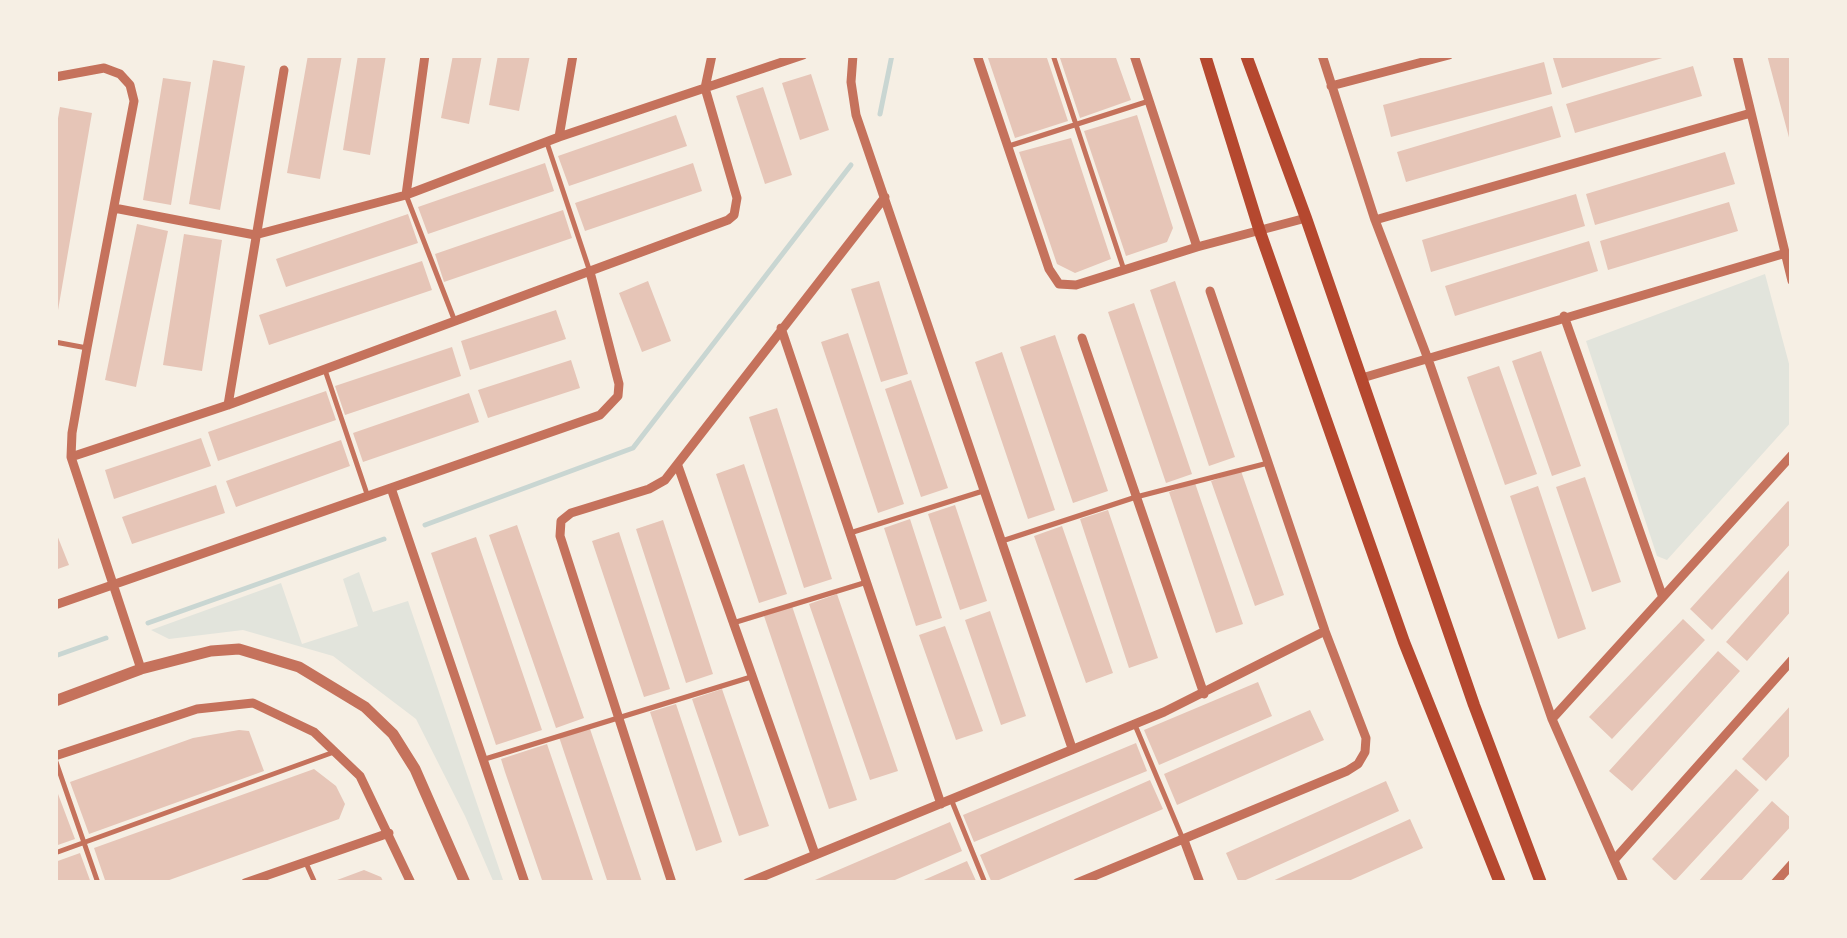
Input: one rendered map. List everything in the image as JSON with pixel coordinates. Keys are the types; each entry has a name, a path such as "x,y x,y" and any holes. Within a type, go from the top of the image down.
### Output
{"main road":[{"path":"1205,55 1260,232 1404,642 1500,883"},
{"path":"1246,55 1474,705 1541,883"}],"street":[{"path":"406,194 425,55"},
{"path":"559,137 573,55"},
{"path":"71,458 228,405 722,224 734,214 737,198 706,88 712,55"},
{"path":"114,208 255,234 406,194 559,137 803,55"},
{"path":"853,55 851,82 856,115 1072,748"},
{"path":"978,55 1053,278 1066,286 1196,246 1306,218"},
{"path":"1134,55 1196,246"},
{"path":"1322,55 1375,220 1428,358 1552,720 1624,883"},
{"path":"1332,86 1449,55"},
{"path":"1737,55 1792,282"},
{"path":"55,77 104,68 120,74 130,85 134,100 86,348 71,458 141,670"},
{"path":"228,405 284,70"},
{"path":"1375,220 1750,112"},
{"path":"672,883 559,527 565,516 665,480 885,197"},
{"path":"1362,378 1786,253"},
{"path":"55,605 585,421 611,407 618,396 617,370 590,272"},
{"path":"1077,883 1348,771 1358,764 1364,752 1366,738 1325,631 1210,291"},
{"path":"1564,316 1662,595"},
{"path":"781,328 946,802"},
{"path":"1082,338 1204,694"},
{"path":"1552,720 1792,456"},
{"path":"678,466 815,854"},
{"path":"391,488 525,883"},
{"path":"747,883 763,880 815,854 1136,725 1325,631"},
{"path":"55,702 141,670 211,651 239,649 299,667 365,707 393,734 415,769 464,883"},
{"path":"1614,860 1792,660"},
{"path":"55,758 196,709 253,703 314,732 360,776 411,883"},
{"path":"246,883 389,833"},
{"path":"1184,840 1200,883"},
{"path":"1775,883 1792,864"}],"lane":[{"path":"1054,55 1124,270"},
{"path":"1008,146 1149,101"},
{"path":"547,142 590,272"},
{"path":"406,194 455,322"},
{"path":"55,342 86,348"},
{"path":"324,370 368,497"},
{"path":"1001,542 1136,496 1268,463"},
{"path":"850,533 983,490"},
{"path":"733,623 867,582"},
{"path":"485,759 750,676"},
{"path":"1136,725 1184,840"},
{"path":"55,854 336,751"},
{"path":"55,758 98,883"},
{"path":"946,802 985,883"},
{"path":"306,862 315,883"}],"shaded area":[{"path":"1765,274 1792,375 1792,421 1667,560 1657,556 1586,341"},
{"path":"359,572 373,612 408,601 504,883 494,883 416,719 333,656 243,630 169,639 151,630 281,583 302,644 358,626 343,579"}],"building":[{"path":"308,55 342,55 320,179 287,173"},
{"path":"358,55 386,55 370,155 343,150"},
{"path":"453,55 482,55 469,124 441,118"},
{"path":"498,55 530,55 519,111 489,105"},
{"path":"987,55 1046,55 1068,121 1015,138"},
{"path":"1059,55 1115,55 1131,100 1080,118"},
{"path":"1552,55 1669,55 1669,56 1562,88"},
{"path":"1767,55 1792,55 1792,145 1791,145"},
{"path":"213,60 245,66 220,210 189,204"},
{"path":"1544,62 1552,94 1391,137 1383,105"},
{"path":"1693,66 1702,96 1575,133 1566,104"},
{"path":"811,74 829,130 800,140 782,83"},
{"path":"163,78 191,82 171,205 143,200"},
{"path":"763,87 792,175 765,184 736,96"},
{"path":"1552,106 1561,137 1406,182 1397,152"},
{"path":"60,107 92,113 57,316 55,135"},
{"path":"676,115 687,146 569,186 558,156"},
{"path":"1137,115 1173,228 1167,242 1126,256 1084,131"},
{"path":"1071,138 1111,259 1075,273 1057,264 1019,152"},
{"path":"1725,152 1735,184 1595,225 1586,194"},
{"path":"545,163 554,191 428,234 418,207"},
{"path":"693,163 702,191 585,231 575,203"},
{"path":"1576,194 1585,226 1431,272 1422,240"},
{"path":"1729,202 1738,231 1608,270 1600,241"},
{"path":"563,210 572,238 444,282 435,254"},
{"path":"408,214 418,243 286,287 276,259"},
{"path":"137,224 168,231 136,387 105,380"},
{"path":"184,234 222,240 202,371 163,365"},
{"path":"1589,241 1598,271 1455,316 1445,286"},
{"path":"422,261 432,290 269,345 259,315"},
{"path":"648,281 671,341 642,352 619,293"},
{"path":"879,281 908,374 881,382 851,289"},
{"path":"1175,281 1235,457 1209,466 1150,290"},
{"path":"1134,303 1192,474 1166,483 1108,312"},
{"path":"556,310 566,339 470,370 461,341"},
{"path":"848,333 904,504 878,513 821,342"},
{"path":"1055,335 1108,491 1073,503 1020,347"},
{"path":"452,347 461,376 345,415 335,386"},
{"path":"1541,351 1581,466 1552,476 1512,361"},
{"path":"1002,352 1055,510 1028,519 975,362"},
{"path":"571,360 580,388 488,418 478,390"},
{"path":"1499,366 1537,474 1505,485 1467,377"},
{"path":"911,380 948,488 921,497 885,389"},
{"path":"326,391 336,420 218,461 208,432"},
{"path":"469,393 479,422 363,462 353,433"},
{"path":"777,408 832,579 804,588 749,417"},
{"path":"201,438 211,466 114,499 105,470"},
{"path":"341,440 350,466 236,507 226,481"},
{"path":"744,464 787,594 759,603 716,474"},
{"path":"1241,471 1284,595 1255,606 1211,481"},
{"path":"1585,477 1621,582 1592,592 1556,487"},
{"path":"1195,483 1243,624 1216,633 1169,492"},
{"path":"216,485 225,513 132,544 122,517"},
{"path":"1538,486 1586,629 1558,639 1510,496"},
{"path":"1788,501 1792,504 1792,542 1712,630 1690,609"},
{"path":"955,505 987,601 960,610 928,514"},
{"path":"1108,510 1158,658 1129,668 1080,519"},
{"path":"910,519 942,618 916,626 884,528"},
{"path":"663,520 713,674 686,683 636,529"},
{"path":"517,525 584,718 556,728 489,535"},
{"path":"1062,526 1113,673 1086,683 1034,536"},
{"path":"55,530 69,565 55,570"},
{"path":"619,532 670,689 644,697 592,541"},
{"path":"476,537 542,730 496,745 431,553"},
{"path":"1792,567 1792,610 1747,661 1726,642"},
{"path":"837,594 898,771 870,780 809,604"},
{"path":"792,606 857,800 829,809 764,616"},
{"path":"990,611 1026,716 1001,725 965,620"},
{"path":"1683,619 1705,640 1612,739 1589,717"},
{"path":"945,626 983,731 956,740 919,635"},
{"path":"1718,651 1740,671 1632,791 1609,771"},
{"path":"1258,682 1272,716 1159,765 1144,730"},
{"path":"722,689 769,826 739,836 692,699"},
{"path":"676,704 722,842 696,851 650,712"},
{"path":"1792,704 1792,753 1766,781 1742,759"},
{"path":"1310,710 1324,740 1177,805 1164,774"},
{"path":"589,726 642,882 639,883 608,883 559,737"},
{"path":"249,731 264,771 89,834 70,782 193,738"},
{"path":"1136,743 1147,771 974,842 963,815"},
{"path":"547,744 594,883 543,883 505,772 501,759"},
{"path":"314,769 336,786 345,804 339,819 161,883 106,883 94,848"},
{"path":"1736,769 1759,790 1675,881 1652,859"},
{"path":"1150,780 1163,809 992,883 980,855"},
{"path":"1386,781 1399,811 1239,883 1226,853"},
{"path":"55,786 75,839 55,846"},
{"path":"1772,801 1792,819 1792,825 1739,883 1697,883"},
{"path":"1410,819 1423,848 1344,883 1268,883"},
{"path":"950,822 962,851 888,883 808,883"},
{"path":"80,853 91,883 55,883 55,862"},
{"path":"967,861 977,883 917,883"},
{"path":"364,870 381,877 384,883 329,883"}],"waterway":[{"path":"880,114 892,55"},
{"path":"425,525 633,448 851,165"},
{"path":"148,623 384,539"},
{"path":"55,656 106,638"}]}
